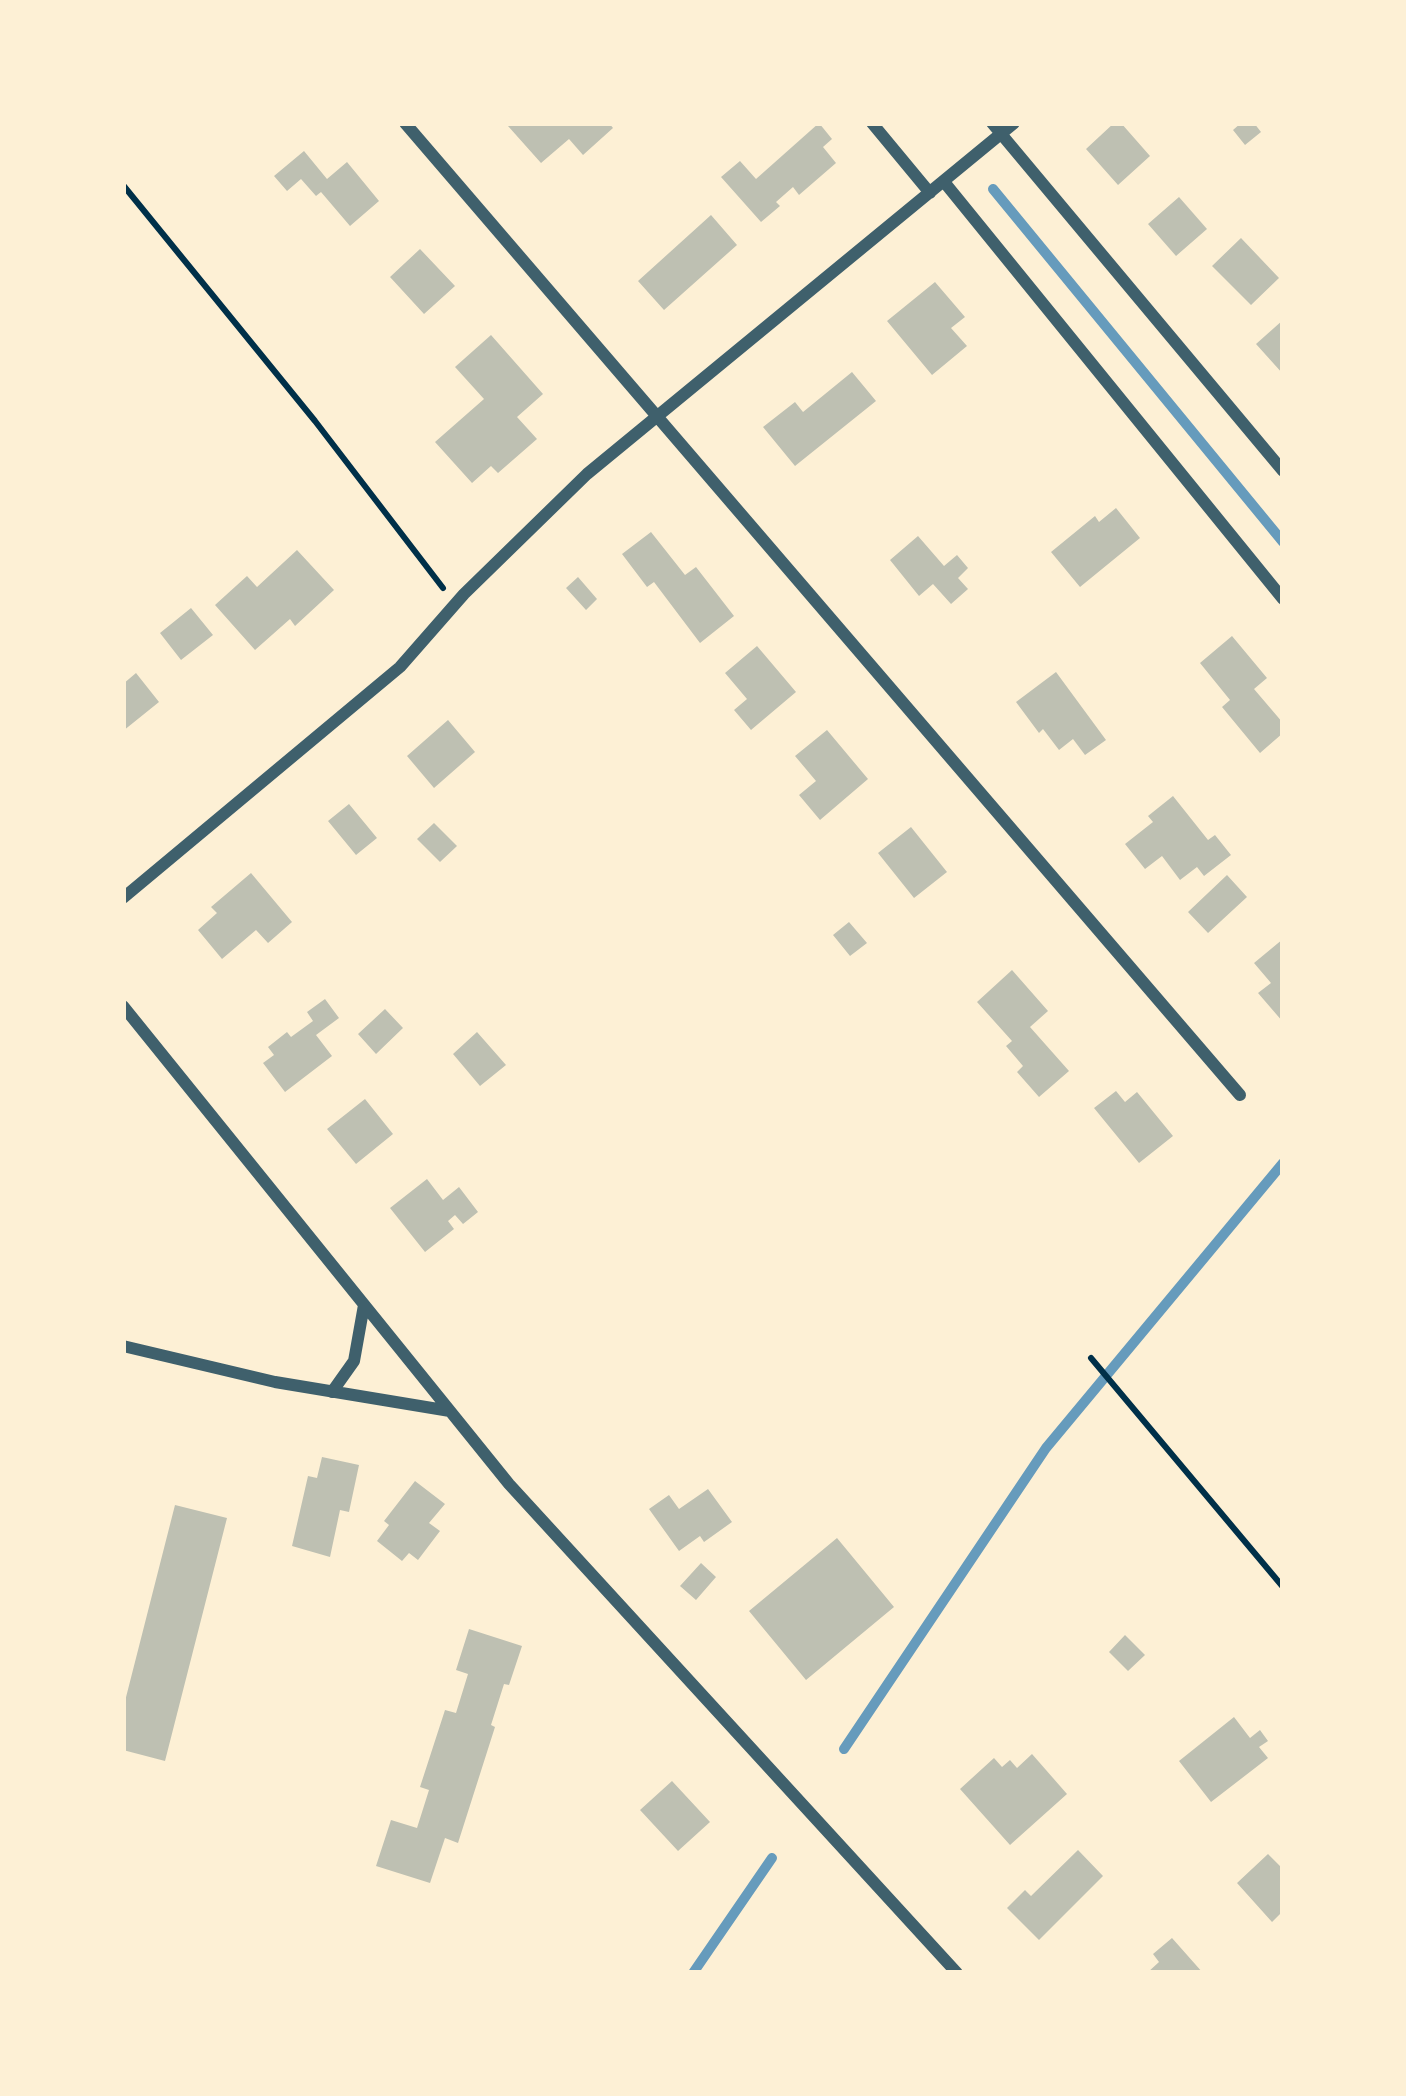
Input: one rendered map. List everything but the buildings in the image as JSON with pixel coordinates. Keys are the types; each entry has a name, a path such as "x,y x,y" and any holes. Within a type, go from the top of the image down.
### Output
{"street":[{"path":"405,123 1240,1095"},
{"path":"872,123 930,193"},
{"path":"123,898 400,667 456,604 587,474 945,183 997,129 1014,123"},
{"path":"997,129 1283,472"},
{"path":"945,183 1283,599"},
{"path":"123,1006 525,1501 957,1973"},
{"path":"332,1392 354,1361 364,1305"},
{"path":"123,1346 332,1392 450,1411"}],"path":[{"path":"123,185 456,604"},
{"path":"1091,1358 1283,1587"}],"waterway":[{"path":"993,189 1283,542"},
{"path":"844,1749 1046,1448 1283,1163"},
{"path":"693,1973 772,1858"}]}
